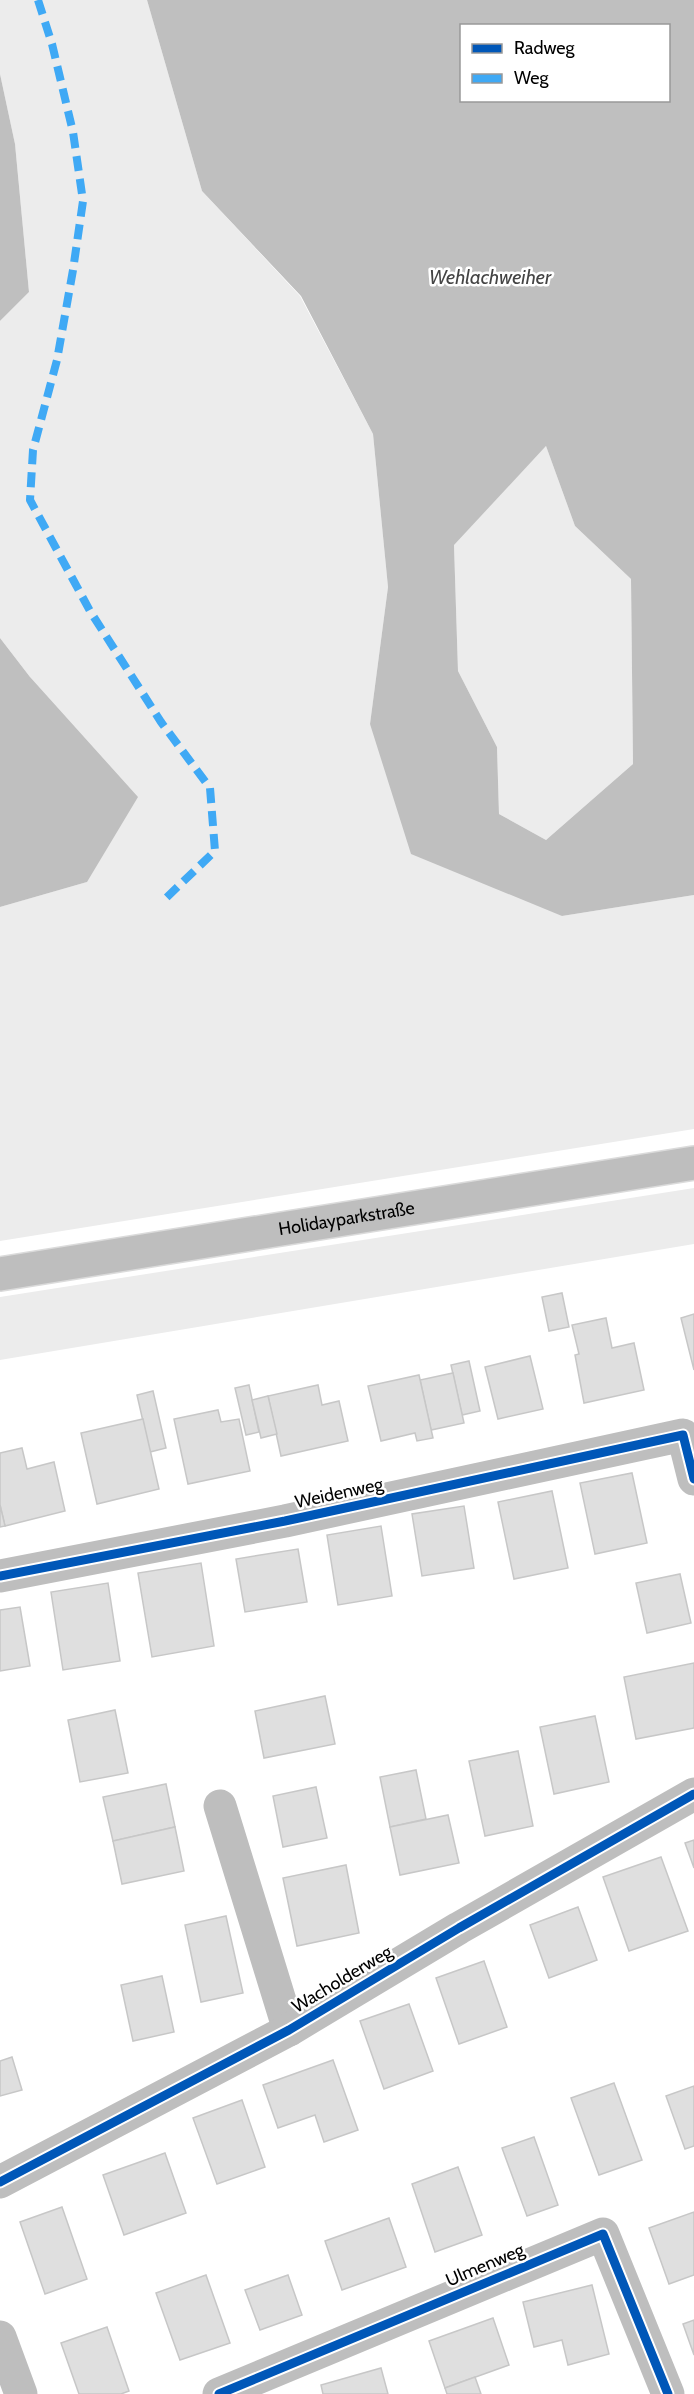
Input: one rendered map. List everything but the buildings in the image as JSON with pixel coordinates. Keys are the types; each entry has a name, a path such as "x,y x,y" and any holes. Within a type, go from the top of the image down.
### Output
{"street":[{"name":"Holidayparkstraße","path":"0,1274 694,1163"},
{"name":"Weidenweg","path":"0,1576 285,1521 683,1435 694,1479"},
{"name":"Wacholderweg","path":"0,2182 289,2030 459,1928 694,1794"},
{"name":"Wacholderweg","path":"220,1806 289,2030"},
{"name":"Ulmenweg","path":"219,2394 603,2234 669,2394"},
{"path":"1,2340 21,2394"}],"shaded area":[{"path":"0,0 147,0 202,191 300,296 373,434 388,587 370,724 562,916 694,895 694,1129 0,1241 0,907 87,882 30,677 0,638 0,321 29,292 15,144 0,74"},
{"path":"546,446 575,526 631,579 633,764 546,840 499,814 497,747 458,671 454,544"},
{"path":"694,1188 694,1244 0,1360 0,1297"}],"water":[{"name":"Wehlachweiher","path":"147,0 694,0 694,895 562,916 411,854 370,724 388,587 373,434 301,296 202,191","holes":["546,446 575,526 631,579 633,764 546,840 499,814 497,747 458,671 454,545"]},
{"path":"0,74 15,144 29,292 0,321"},
{"path":"0,638 30,677 138,797 87,882 0,907"}],"marked path":[{"path":"38,0 52,44 73,132 83,201 57,360 33,450 30,500 90,611 161,722 210,788 215,851 164,900"}],"cycle path":[{"path":"0,1576 285,1521 683,1435 694,1479"},
{"path":"0,2182 289,2030 459,1928 694,1794"},
{"path":"219,2394 603,2234 668,2394"}]}
